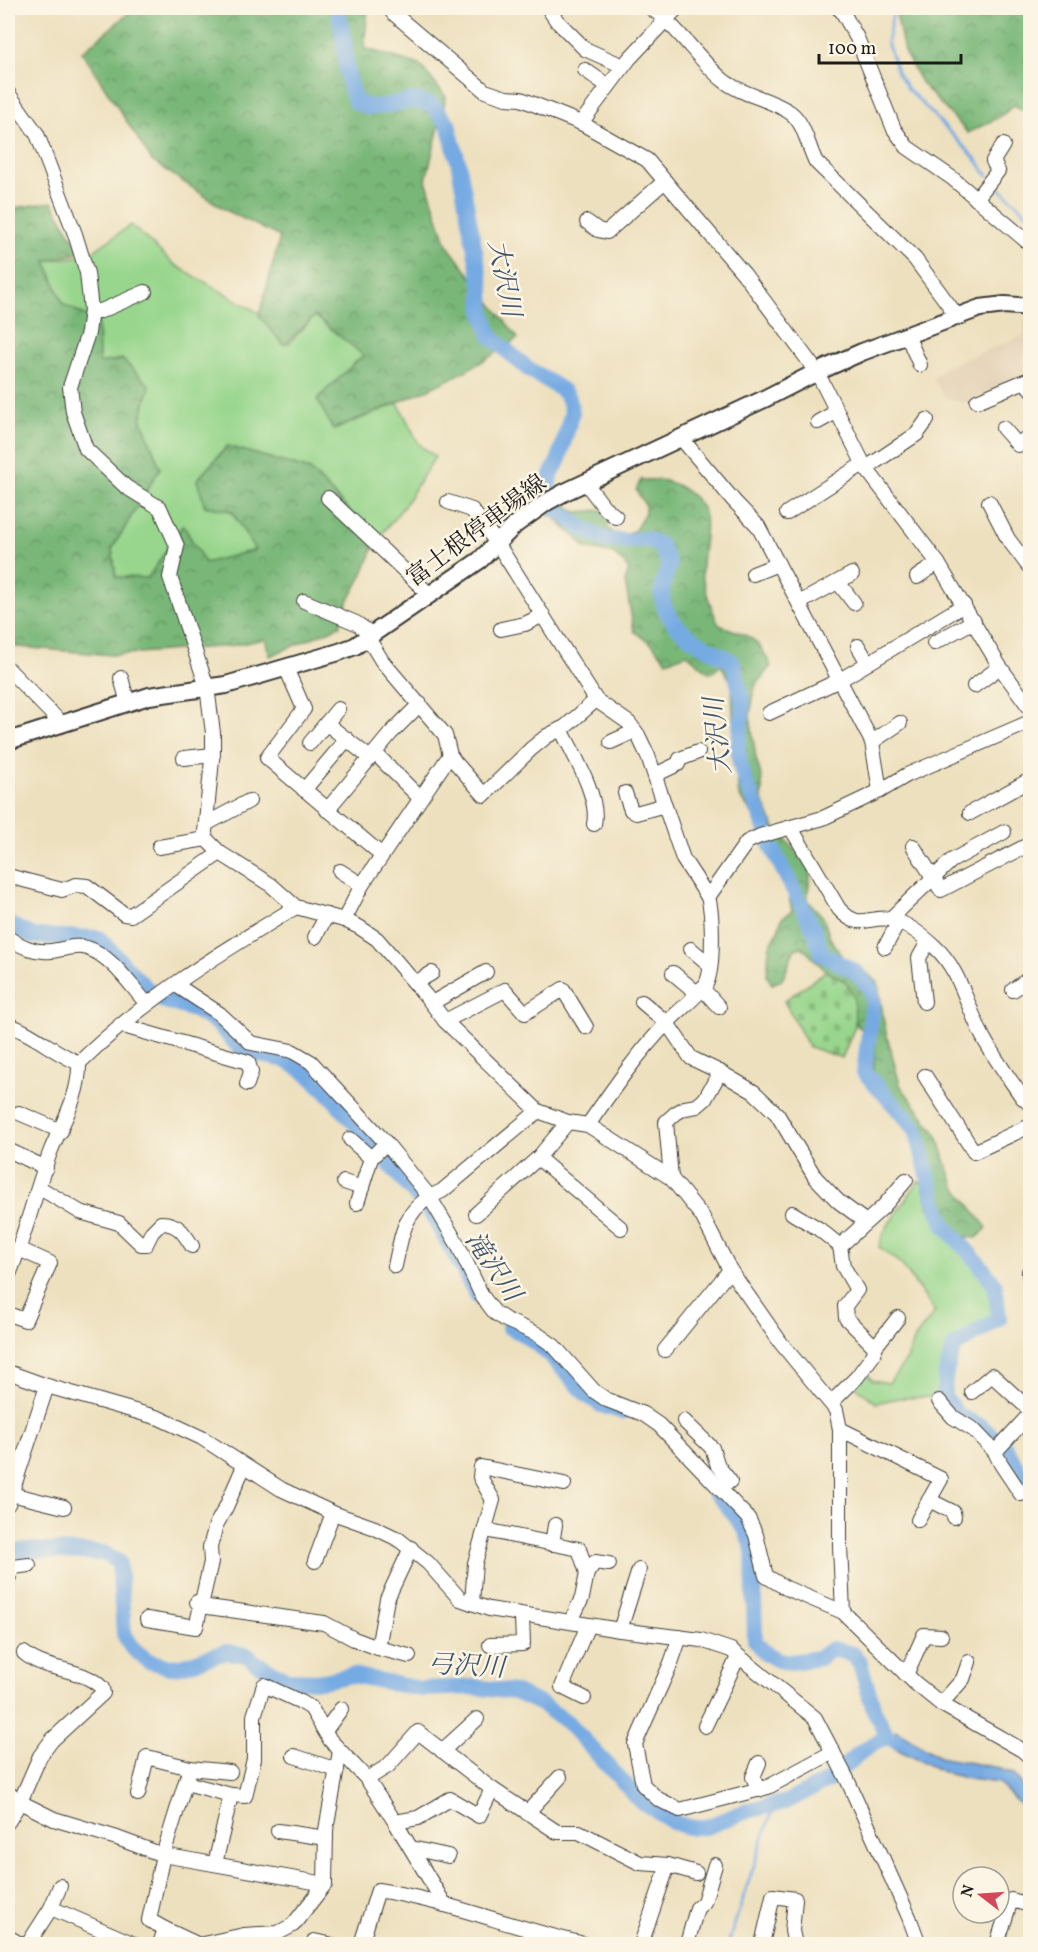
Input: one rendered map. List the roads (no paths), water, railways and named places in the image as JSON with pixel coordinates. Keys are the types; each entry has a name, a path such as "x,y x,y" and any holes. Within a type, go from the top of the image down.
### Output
{"main road":[{"name":"富士根停車場線","path":"8,741 128,703 169,692 234,683 339,652 370,636 480,560 515,525 547,502 585,482 817,372 907,335 980,308 1005,305 1030,307"}],"street":[{"path":"390,8 485,91 506,98 556,106 581,123 647,160 744,274 817,372 865,466 938,563 1000,667 1030,708"},
{"path":"548,8 557,21 585,49 623,66"},
{"path":"651,8 666,18 725,81 790,113 802,127 807,145 816,162 915,259 957,316"},
{"path":"581,123 623,66 677,8"},
{"path":"838,8 857,38 894,129 907,147 952,178 1030,243"},
{"path":"585,70 608,86"},
{"path":"8,93 36,134 75,234 87,273 91,311 88,333 70,387 73,412 86,449 126,488 160,508 177,546 170,577 207,687 213,733 206,839 220,852 271,885 296,907 344,920 377,939 445,1021 538,1111 568,1122 588,1125 671,1178 702,1216 730,1270 781,1343 836,1410 840,1429 838,1456 843,1612"},
{"path":"976,199 998,171 993,161 1003,144"},
{"path":"587,222 598,230 607,232 665,181"},
{"path":"91,311 101,311 145,292"},
{"path":"907,335 920,365"},
{"path":"977,401 1025,381 1030,388"},
{"path":"818,422 836,412"},
{"path":"788,513 916,434 927,420"},
{"path":"1003,428 1018,445 1030,435"},
{"path":"681,438 758,526 872,742 880,791"},
{"path":"585,482 604,507 616,518"},
{"path":"328,498 430,595"},
{"path":"448,502 472,510 497,543 596,700 629,723 635,731 648,756 683,859 708,897 711,907 712,956 706,984 626,1069 588,1125"},
{"path":"989,502 1008,539 1030,568"},
{"path":"917,577 938,563"},
{"path":"753,574 778,564"},
{"path":"799,603 852,574"},
{"path":"838,582 854,603"},
{"path":"304,601 356,623 370,636 382,661 445,735 450,755 484,795 531,749 547,736 561,729 596,700"},
{"path":"768,714 840,680 964,605"},
{"path":"501,629 525,624 543,615"},
{"path":"934,642 974,621"},
{"path":"858,646 868,663"},
{"path":"974,686 1000,667"},
{"path":"286,668 304,709 267,758 382,855"},
{"path":"8,669 62,724"},
{"path":"121,678 128,703"},
{"path":"327,810 420,704"},
{"path":"310,743 338,709"},
{"path":"708,897 747,842 760,836 823,818 880,791 907,775 1030,722"},
{"path":"326,723 373,755 417,795"},
{"path":"872,742 900,723"},
{"path":"561,729 588,784 596,816 594,825"},
{"path":"611,742 635,731"},
{"path":"304,790 347,739"},
{"path":"655,776 678,764 680,759 698,752"},
{"path":"184,758 213,755"},
{"path":"344,920 362,885 450,755"},
{"path":"970,813 1030,780"},
{"path":"625,793 631,810 636,813 665,805"},
{"path":"206,824 249,801"},
{"path":"791,828 839,909 848,919 894,921 935,947 955,972 984,1038 1022,1097 1030,1104"},
{"path":"885,947 894,921 933,877 951,861 1004,832"},
{"path":"159,847 206,839"},
{"path":"913,846 940,890 1030,844"},
{"path":"8,876 62,890 76,885 87,886 124,914 131,915 220,852"},
{"path":"340,872 362,885"},
{"path":"8,1277 52,1149 69,1114 79,1076 79,1063 120,1025 149,1003 209,960 296,907"},
{"path":"315,937 327,915"},
{"path":"8,938 38,951 75,947 87,948 98,953 109,959 149,1003"},
{"path":"924,1002 920,958 928,942"},
{"path":"691,949 710,965"},
{"path":"432,1003 486,972"},
{"path":"415,983 432,973"},
{"path":"673,974 700,990 719,1007"},
{"path":"1013,990 1030,978"},
{"path":"172,987 220,1014 251,1043 292,1051 311,1062 386,1143 429,1196 458,1245 482,1296 495,1313 537,1334 554,1346 600,1396 643,1414 659,1425 748,1518 756,1535 766,1576 786,1588 843,1612 906,1675 941,1704 1022,1750 1030,1757"},
{"path":"445,1021 505,990 525,1013 563,989 586,1027"},
{"path":"642,1002 667,1023 691,1058 754,1092 777,1114 815,1177 854,1215 866,1222"},
{"path":"8,1025 18,1028 61,1056 79,1063"},
{"path":"120,1025 248,1062 251,1072 247,1084"},
{"path":"671,1178 666,1122 676,1113 685,1108 697,1106 705,1099 720,1072"},
{"path":"925,1076 974,1152 1030,1126"},
{"path":"395,1266 402,1234 412,1211 429,1196 442,1191 538,1111"},
{"path":"19,1113 61,1131"},
{"path":"476,1214 537,1158 568,1122"},
{"path":"350,1139 371,1158"},
{"path":"357,1203 371,1158 386,1143"},
{"path":"8,1150 46,1168"},
{"path":"537,1158 621,1228"},
{"path":"840,1246 883,1207 906,1180"},
{"path":"344,1182 362,1188"},
{"path":"40,1188 80,1212 119,1223 141,1244 146,1244 152,1232 161,1223 169,1223 181,1229 192,1246"},
{"path":"792,1213 819,1229 840,1246 843,1266 857,1290 845,1306 846,1318 875,1347"},
{"path":"8,1314 25,1320 50,1263 19,1249"},
{"path":"665,1350 730,1270"},
{"path":"1030,1271 1030,1281"},
{"path":"831,1403 857,1377 874,1354 875,1347 898,1318"},
{"path":"8,1372 47,1386 159,1418 202,1438 281,1489 333,1514 375,1528 398,1539 428,1563 460,1599 489,1609 620,1630 701,1640 731,1650 815,1718 847,1779 919,1944"},
{"path":"972,1392 992,1375 1030,1412 999,1447 1000,1464 1021,1494"},
{"path":"47,1386 9,1499 64,1507"},
{"path":"939,1401 953,1418 999,1447"},
{"path":"684,1421 712,1448 718,1466 730,1481 721,1488"},
{"path":"840,1429 941,1479 918,1520"},
{"path":"147,1619 196,1627 199,1604 211,1562 210,1547 216,1525 244,1466"},
{"path":"472,1603 475,1563 493,1500 480,1477 482,1467 564,1484"},
{"path":"929,1500 953,1512 954,1516"},
{"path":"315,1561 333,1514"},
{"path":"552,1544 555,1526"},
{"path":"485,1530 579,1549 587,1573"},
{"path":"378,1648 387,1599 411,1548"},
{"path":"571,1621 582,1598 587,1573 595,1562 609,1564"},
{"path":"8,1579 13,1567 28,1565"},
{"path":"620,1630 639,1570"},
{"path":"199,1604 324,1623 354,1640 409,1656"},
{"path":"490,1645 523,1644 522,1615"},
{"path":"584,1698 562,1688 588,1625"},
{"path":"906,1675 924,1635 941,1636"},
{"path":"680,1637 635,1744 643,1785 658,1799 680,1810 768,1787 834,1755"},
{"path":"8,1822 20,1802 40,1756 52,1740 103,1693 102,1688 95,1681 42,1664 24,1653"},
{"path":"705,1726 738,1657"},
{"path":"941,1704 963,1679 969,1662"},
{"path":"186,1783 231,1795 245,1796 254,1759 254,1716 264,1685 301,1702 311,1708 340,1751 367,1779 445,1905"},
{"path":"325,1731 341,1709"},
{"path":"442,1751 477,1719"},
{"path":"367,1779 388,1766 418,1732 492,1789 557,1832 579,1832 640,1863 668,1865 696,1873"},
{"path":"203,1944 244,1935 278,1933 293,1925 325,1884 329,1808 340,1751"},
{"path":"294,1756 337,1770"},
{"path":"138,1794 147,1757 190,1768 230,1772"},
{"path":"759,1763 753,1777 759,1790"},
{"path":"190,1768 163,1855 149,1920 197,1944"},
{"path":"527,1813 560,1777"},
{"path":"395,1822 418,1818 450,1799 479,1816 492,1789"},
{"path":"8,1793 20,1802 54,1819 163,1855 325,1884"},
{"path":"215,1864 231,1795"},
{"path":"278,1831 326,1838"},
{"path":"411,1848 448,1856"},
{"path":"641,1944 668,1865"},
{"path":"687,1944 697,1908 704,1902 715,1865"},
{"path":"28,1944 51,1908 60,1886"},
{"path":"361,1944 378,1890 445,1905 557,1942 584,1944"},
{"path":"762,1944 772,1896 795,1899 792,1931 795,1944"},
{"path":"998,1944 1011,1900 1030,1905"},
{"path":"51,1908 134,1944"},
{"path":"160,1944 165,1929"},
{"path":"8,1937 20,1944"},
{"path":"314,1941 329,1944"}],"water":[{"path":"896,1730 939,1757 994,1767 1014,1774 1030,1795 1030,1814 999,1783 945,1773 888,1745"}],"waterway":[{"name":"大沢川","path":"337,8 348,78 356,102 368,107 414,100 432,105 448,124 458,161 482,288 483,312 491,337 527,368 562,390 569,399 572,412 559,459 548,486 556,509 585,530 607,540 647,539 661,546 669,565 663,585 662,597 665,609 680,629 690,637 733,662 743,704 738,748 740,764 770,844 815,932 822,954 856,972 871,989 873,1003 864,1072 916,1129 934,1198 945,1226 995,1285 999,1318 954,1347 946,1373 943,1396 959,1416 982,1427 1006,1449 1030,1486"},
{"path":"894,8 887,42 898,74 908,89 975,158 988,176"},
{"path":"994,183 1030,216"},
{"name":"滝沢川","path":"8,924 34,936 99,938 144,986 162,1000 194,1010 217,1023 238,1046 257,1054 285,1060 305,1072 332,1097 432,1214 478,1297"},
{"name":"滝沢川","path":"509,1327 546,1351 587,1395 601,1405 623,1412"},
{"name":"滝沢川","path":"714,1491 746,1531 753,1549 755,1641 764,1652 778,1660 790,1662 820,1658 832,1649 853,1654 860,1663 874,1710 887,1736"},
{"name":"弓沢川","path":"8,1552 27,1550 103,1553 119,1562 124,1634 131,1647 148,1661 170,1667 181,1666 226,1652 247,1655 287,1680 323,1681 352,1675 420,1689 474,1687 514,1692 541,1704 567,1722 641,1801 673,1822 688,1827 706,1827 747,1811 786,1802 829,1780 862,1751 887,1736 897,1741"},
{"path":"728,1944 774,1805"}]}
